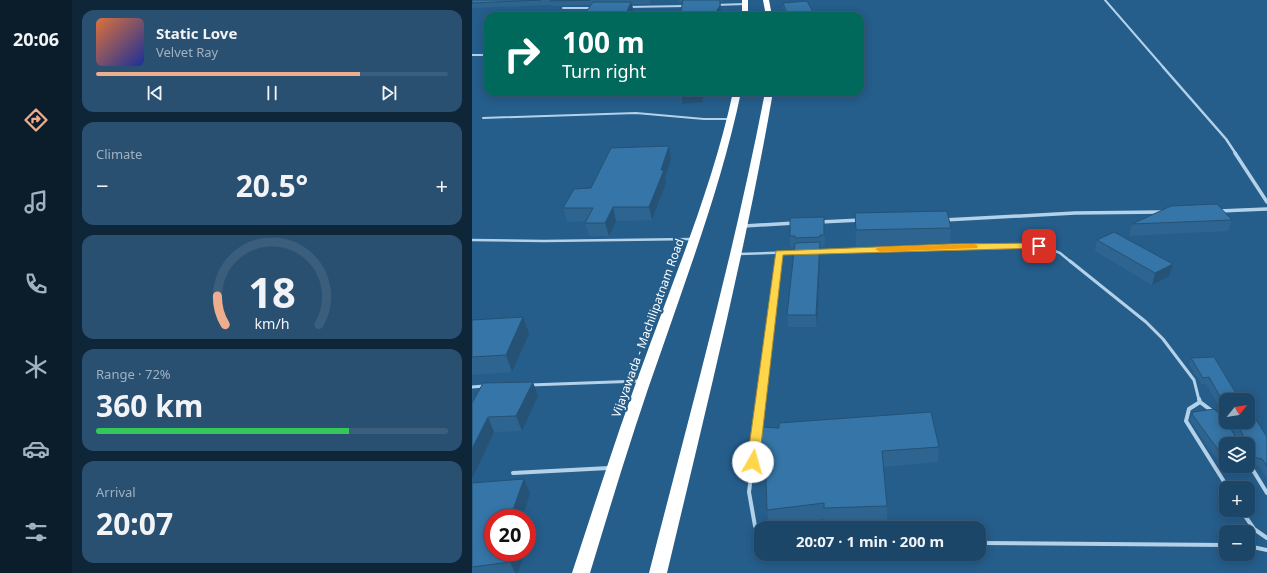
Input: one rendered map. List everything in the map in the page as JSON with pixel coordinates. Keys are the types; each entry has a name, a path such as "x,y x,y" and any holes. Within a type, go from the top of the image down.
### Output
{"highway":[{"path":"766,0 768,12"},
{"name":"Vijayawada - Machilipatnam Road","path":"581,573 643,381 695,239 722,155 732,119 736,96"},
{"path":"658,573 744,226 768,96"}],"street":[{"path":"1105,0 1226,139 1267,202"},
{"path":"714,5 745,2"},
{"path":"626,7 690,6"},
{"path":"563,8 595,8"},
{"path":"472,55 484,55"},
{"path":"1217,212 1267,209"},
{"path":"942,220 1075,213 1165,212"},
{"path":"814,222 868,220"},
{"path":"744,226 799,223"}],"lane":[{"path":"483,118 636,113 704,119 732,119"},
{"path":"472,240 544,241 695,239"},
{"path":"810,252 1017,246 1039,246 1048,248 1060,253 1146,322 1163,339 1194,380 1200,402 1218,415"},
{"path":"737,254 803,252"},
{"path":"754,521 749,492 779,253"},
{"path":"526,385 643,381"},
{"path":"472,387 488,386"},
{"path":"1200,402 1188,409 1186,421 1224,481"},
{"path":"513,473 614,468"},
{"path":"1255,473 1267,493"},
{"path":"1246,517 1254,529 1267,538"},
{"path":"986,543 1219,545"},
{"path":"1255,547 1267,550"}],"building":[{"path":"472,0 541,0 472,3"},
{"path":"551,0 590,0 550,1"},
{"path":"683,0 720,0 720,6 716,12 681,12"},
{"path":"807,1 813,12 786,12 783,3"},
{"path":"593,2 631,2 627,12 586,12"},
{"path":"669,146 661,170 664,170 649,207 613,207 605,223 585,223 593,208 563,208 574,189 591,188 611,148"},
{"path":"1217,204 1232,220 1132,224 1171,206"},
{"path":"947,211 951,228 856,230 855,213"},
{"path":"824,217 824,235 820,235 820,237 795,238 795,236 790,236 790,218"},
{"path":"1114,232 1173,264 1155,273 1097,240"},
{"path":"820,242 816,315 787,315 795,243"},
{"path":"523,317 506,355 472,357 472,320"},
{"path":"1214,357 1236,393 1219,393 1219,395 1209,377 1203,378 1191,358"},
{"path":"533,382 516,416 488,417 472,449 472,403 483,383"},
{"path":"1214,409 1219,413 1219,429 1231,429 1236,437 1219,437 1219,450 1192,414 1193,412"},
{"path":"931,412 939,447 882,451 887,506 824,508 824,503 767,510 765,447 756,447 760,427 779,428 779,423"},
{"path":"1255,418 1267,437 1267,466 1262,459 1255,456 1255,437 1242,437 1243,435 1239,429 1255,429"},
{"path":"524,479 513,509 484,509 484,561 510,562 472,567 472,483"}],"slow traffic":[{"path":"880,249 974,246"}],"route":[{"path":"753,462 779,253 1024,245 1039,246"}]}
